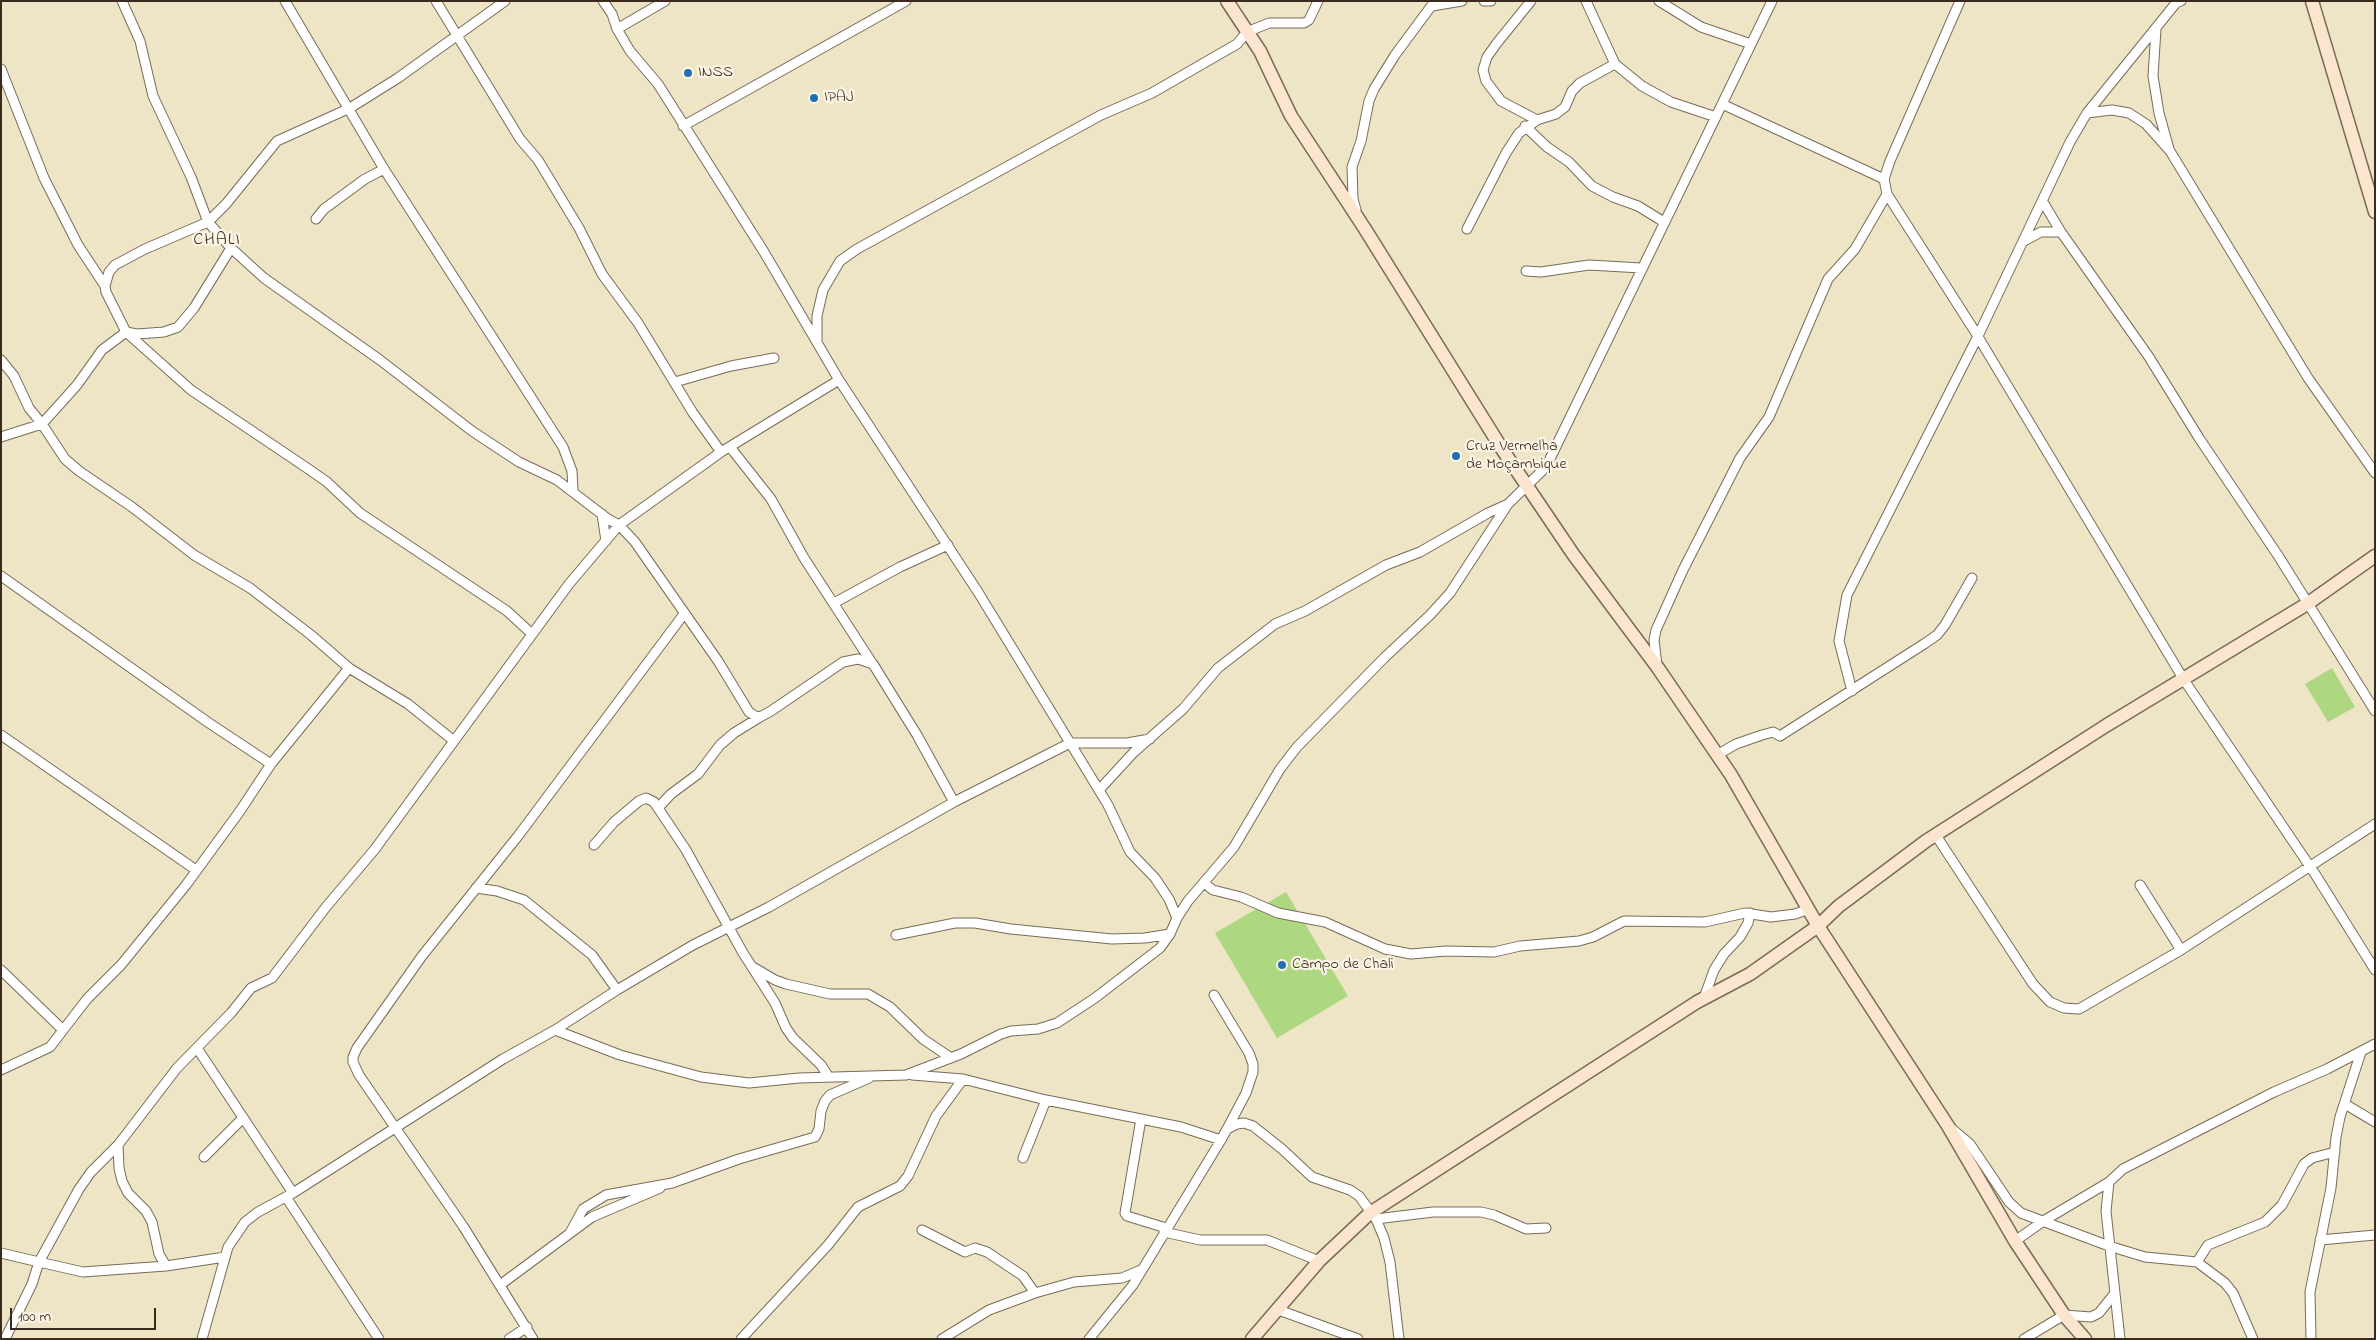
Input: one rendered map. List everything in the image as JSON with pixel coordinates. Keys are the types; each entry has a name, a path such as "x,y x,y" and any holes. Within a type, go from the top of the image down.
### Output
{"street":[{"path":"122,1 140,40 153,96 191,177 208,222 231,248 264,278 380,360 472,431 519,462 557,480 619,525 635,542 718,661 749,712 760,717"},
{"path":"285,1 350,108 384,169 563,447 572,471 573,491"},
{"path":"436,1 520,139 538,160 579,228 602,274 638,323 693,413 721,452"},
{"path":"95,268 115,265 145,249 208,222 226,204 278,141 350,108 398,78 505,1"},
{"path":"603,1 612,14 617,29 638,62 658,84 764,252 839,380 948,545 1108,805 1130,852 1155,878 1169,899 1177,918"},
{"path":"617,29 665,1"},
{"path":"683,126 906,1"},
{"path":"1227,1 1272,72 1291,116 1360,221 1527,485 1573,554 1658,668 1717,755 1810,909 1818,926 1948,1126 2015,1241 2064,1315 2085,1339"},
{"path":"818,344 818,303 830,275 840,261 900,225 1101,115 1152,93 1237,44 1247,32 1269,23 1304,23 1309,20 1318,1"},
{"path":"1360,221 1353,199 1352,167 1361,141 1364,118 1369,101 1395,55 1434,4 1462,1"},
{"path":"1484,1 1491,1"},
{"path":"1530,1 1496,43 1487,57 1483,70 1486,81 1501,101 1537,120"},
{"path":"1586,1 1614,64 1642,86 1671,102 1716,117"},
{"path":"1659,1 1676,14 1701,27 1751,44"},
{"path":"906,1075 951,1058 1001,1034 1011,1031 1038,1030 1057,1023 1119,981 1160,948 1170,934 1177,918 1234,847 1280,769 1297,746 1450,593 1508,504 1547,464 1772,1"},
{"path":"1960,1 1890,162 1884,178 1887,194 1978,336 2184,680 2309,865 2375,970"},
{"path":"1852,690 1839,641 1847,595 1978,336 2070,142 2087,113 2176,3 2181,1"},
{"path":"2312,1 2375,212"},
{"path":"2156,29 2152,76 2159,113 2170,151"},
{"path":"1467,229 1506,153 1525,126 1556,114 1565,107 1572,91 1580,82 1614,64"},
{"path":"1,69 44,178 78,244 105,286 110,303 126,332 190,390 327,482 360,514 507,611 532,634"},
{"path":"1722,104 1884,178"},
{"path":"2087,113 2112,110 2129,113 2146,124 2170,151 2308,378 2375,473"},
{"path":"1525,126 1548,147 1569,162 1592,186 1613,197 1638,206 1664,222"},
{"path":"316,219 324,209 365,179 384,169"},
{"path":"1658,668 1655,654 1656,630 1683,570 1740,458 1769,418 1828,279 1856,249 1887,194"},
{"path":"2043,202 2061,232 2149,357 2375,711"},
{"path":"2024,241 2042,232 2061,232"},
{"path":"1,437 42,424 77,385 102,350 126,332 137,334 164,332 178,327 194,308 231,248"},
{"path":"105,286 109,272 115,265"},
{"path":"1526,271 1540,272 1589,265 1641,268"},
{"path":"675,382 731,366 774,358"},
{"path":"1,360 14,376 29,408 65,458 95,484 132,507 194,555 250,588 311,635 349,668 408,704 454,741"},
{"path":"5,1339 32,1284 38,1262 78,1189 91,1172 118,1144 177,1068 251,988 272,978 326,907 375,850 569,584 619,525 721,452 839,380"},
{"path":"730,447 771,499 804,558 917,735 954,802"},
{"path":"1099,790 1134,752 1183,709 1225,661 1275,624 1305,611 1386,565 1420,552 1488,513 1508,504"},
{"path":"602,514 606,541"},
{"path":"834,603 900,567 948,545"},
{"path":"1252,1339 1319,1261 1373,1216 1704,998 1750,974 1818,926 1839,906 1935,834 2107,725 2307,604 2375,556"},
{"path":"1,576 209,723 271,764"},
{"path":"1717,755 1736,744 1762,735 1773,732 1780,736 1937,635 1972,578"},
{"path":"534,1339 420,1161 359,1075 352,1062 353,1057 357,1048 422,956 488,873 684,614"},
{"path":"658,808 671,794 698,774 720,745 734,732 843,662 858,659 873,664"},
{"path":"1,1070 50,1047 87,999 121,965 196,870 240,811 271,764 349,668"},
{"path":"1,735 196,870"},
{"path":"202,1339 225,1257 236,1233 245,1222 258,1212 290,1195 503,1059 556,1030 617,990 729,926 769,907 954,802 1070,743 1127,743 1150,739"},
{"path":"594,845 614,822 640,800 646,798 658,808 686,850 751,966 775,1003 786,1028 793,1038 821,1065 828,1076"},
{"path":"1935,834 2033,984 2050,1002 2064,1008 2079,1009 2181,950 2309,865 2375,824"},
{"path":"488,873 496,891"},
{"path":"1204,883 1213,890 1241,897 1278,913 1325,922 1385,949 1411,954 1446,951 1494,952 1520,946 1579,941 1593,937 1624,921 1705,922 1750,913 1770,917 1795,914 1810,909"},
{"path":"2140,885 2181,950"},
{"path":"476,888 496,891 524,900 592,955 617,990"},
{"path":"1704,998 1714,970 1724,954 1740,936 1748,923 1750,913"},
{"path":"896,935 955,923 976,923 1011,929 1112,939 1146,938 1170,934"},
{"path":"751,966 786,984 830,994 868,994 890,1007 923,1040 951,1058"},
{"path":"1,970 63,1030"},
{"path":"1089,1339 1133,1285 1221,1140 1246,1092 1253,1072 1253,1064 1249,1053 1214,994"},
{"path":"556,1030 620,1056 701,1077 749,1083 828,1076 872,1077 906,1075 963,1078 1046,1100 1181,1127 1221,1140"},
{"path":"2015,1241 2044,1220 2108,1182 2123,1169 2274,1092 2375,1044"},
{"path":"197,1048 243,1118 378,1339"},
{"path":"2311,1339 2310,1292 2330,1188 2340,1117 2361,1052"},
{"path":"500,1285 592,1217 672,1183 738,1159 815,1137 819,1130 821,1111 830,1094 872,1077"},
{"path":"741,1339 828,1245 858,1208 900,1186 908,1176 936,1116 963,1078"},
{"path":"1023,1158 1046,1100"},
{"path":"2345,1104 2375,1122"},
{"path":"204,1157 243,1118"},
{"path":"1141,1119 1125,1214 1127,1216 1200,1240 1267,1240 1319,1261"},
{"path":"1227,1129 1244,1123 1253,1126 1282,1149 1312,1177 1350,1190 1359,1196 1373,1216 1390,1262 1399,1339"},
{"path":"1948,1126 1970,1144 2009,1202 2022,1213 2109,1246 2145,1257 2197,1262 2225,1283 2233,1293 2254,1339"},
{"path":"118,1144 119,1168 122,1181 128,1193 146,1211 152,1222 159,1254 166,1266"},
{"path":"2197,1262 2208,1245 2265,1222 2282,1205 2304,1164 2312,1158 2335,1152"},
{"path":"2108,1182 2106,1211 2120,1339"},
{"path":"570,1233 579,1215 594,1200 606,1194 672,1183"},
{"path":"1373,1216 1433,1212 1481,1212 1494,1215 1526,1229 1546,1228"},
{"path":"922,1230 965,1252 975,1248 987,1252 1024,1276 1035,1293"},
{"path":"2320,1240 2375,1235"},
{"path":"1,1253 83,1272 166,1266 225,1257"},
{"path":"942,1339 990,1310 1035,1293 1074,1282 1122,1278 1141,1270"},
{"path":"2024,1339 2064,1315 2091,1316 2099,1313 2114,1293"},
{"path":"1276,1309 1358,1339"},
{"path":"509,1339 527,1327"}],"green space":[{"path":"2332,668 2355,707 2328,722 2305,684"},
{"name":"Campo de Chali","path":"1286,892 1348,996 1277,1038 1215,933"}],"place":[{"name":"INSS","path":"688,73"},
{"name":"IPAJ","path":"814,98"},
{"name":"Cruz Vermelha de Moçambique","path":"1456,456"},
{"name":"Campo de Chali","path":"1282,965"}],"district":[{"name":"CHALI","path":"217,241"}]}
